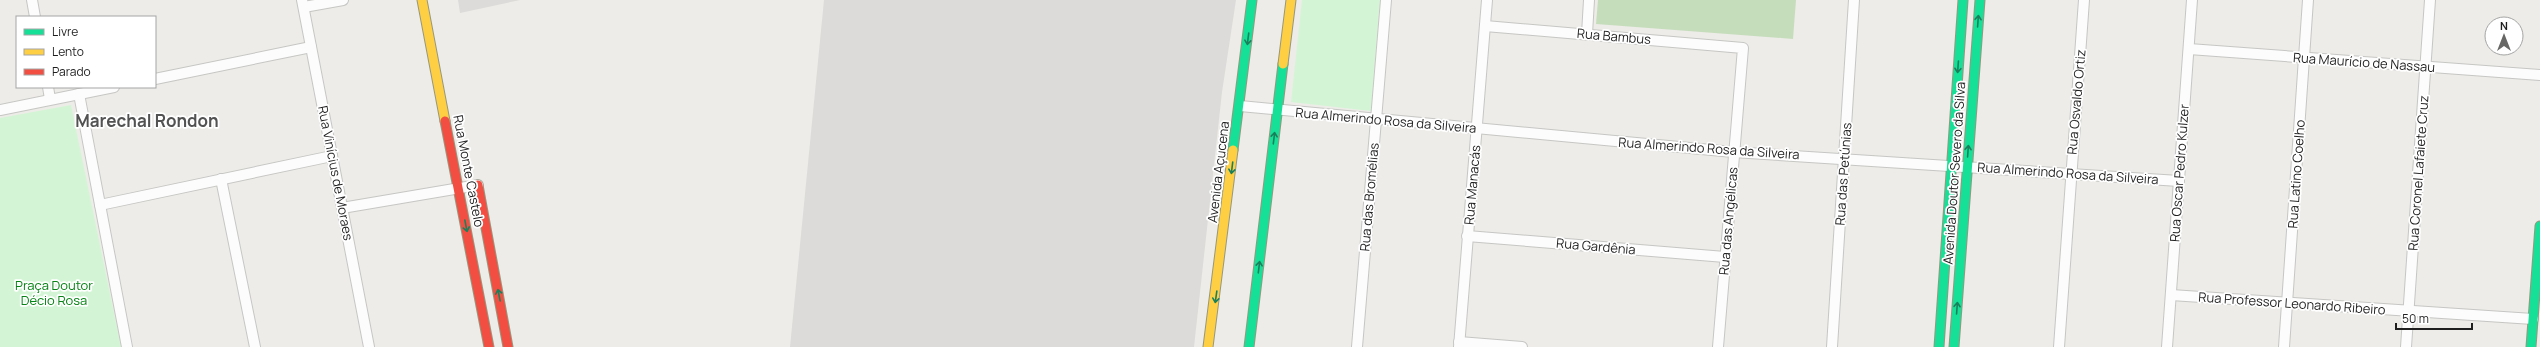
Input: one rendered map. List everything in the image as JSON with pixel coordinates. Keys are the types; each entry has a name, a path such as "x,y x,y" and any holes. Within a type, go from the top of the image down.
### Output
{"main road":[{"name":"Rua Monte Castelo","path":"422,0 489,347"},
{"name":"Avenida Açucena","path":"1208,347 1240,106 1252,0"},
{"path":"1249,347 1292,0"},
{"name":"Avenida Doutor Severo da Silva","path":"1939,347 1963,0"},
{"name":"Avenida Doutor Severo da Silva","path":"1954,347 1980,0"},
{"name":"Rua Monte Castelo","path":"478,185 508,347"},
{"path":"2531,347 2540,226"}],"street":[{"path":"32,0 35,16"},
{"path":"303,4 343,0"},
{"name":"Rua das Bromélias","path":"1357,347 1386,0"},
{"name":"Rua Manacás","path":"1459,344 1487,0"},
{"path":"1587,34 1589,0"},
{"name":"Rua das Petúnias","path":"1832,347 1854,0"},
{"name":"Rua Osvaldo Ortiz","path":"2059,347 2070,174 2084,0"},
{"name":"Rua Oscar Pedro Kulzer","path":"2167,347 2192,0"},
{"name":"Rua Latino Coelho","path":"2284,347 2308,0"},
{"name":"Rua Coronel Lafaiete Cruz","path":"2406,347 2430,0"},
{"name":"Rua Vinícius de Moraes","path":"303,4 369,347"},
{"name":"Rua Bambus","path":"1485,26 1743,48"},
{"path":"156,78 311,47"},
{"name":"Rua das Angélicas","path":"1718,347 1733,152 1743,48"},
{"name":"Rua Maurício de Nassau","path":"2188,49 2540,75"},
{"path":"48,88 50,99"},
{"path":"0,110 109,88"},
{"path":"79,94 127,347"},
{"name":"Rua Almerindo Rosa da Silveira","path":"1240,106 1375,120 1733,152 1967,166 2178,181"},
{"path":"100,204 332,156"},
{"path":"221,179 255,347"},
{"path":"342,208 478,185"},
{"name":"Rua Gardênia","path":"1467,236 1725,257"},
{"name":"Rua Professor Leonardo Ribeiro","path":"2171,295 2533,319"},
{"path":"1459,344 1522,347"}],"shaded area":[{"path":"458,0 520,0 460,13"},
{"path":"824,0 1236,0 1222,92 1194,347 790,347"}],"green space":[{"path":"1302,0 1380,0 1371,111 1291,102"},
{"path":"1598,0 1796,0 1793,39 1596,24"},
{"name":"Praça Doutor Décio Rosa","path":"71,105 121,347 0,347 0,118"}],"traffic: fast":[{"path":"1233,150 1252,0"},
{"path":"1939,347 1963,0"},
{"path":"1954,347 1980,0"},
{"path":"1249,347 1283,64"},
{"path":"2531,347 2540,226"}],"traffic: slow":[{"path":"422,0 445,121"},
{"path":"1283,64 1291,0"},
{"path":"1208,347 1233,150"}],"traffic: jam":[{"path":"445,121 489,347"},
{"path":"478,185 508,347"}],"district":[{"name":"Marechal Rondon","path":"147,120"}]}
